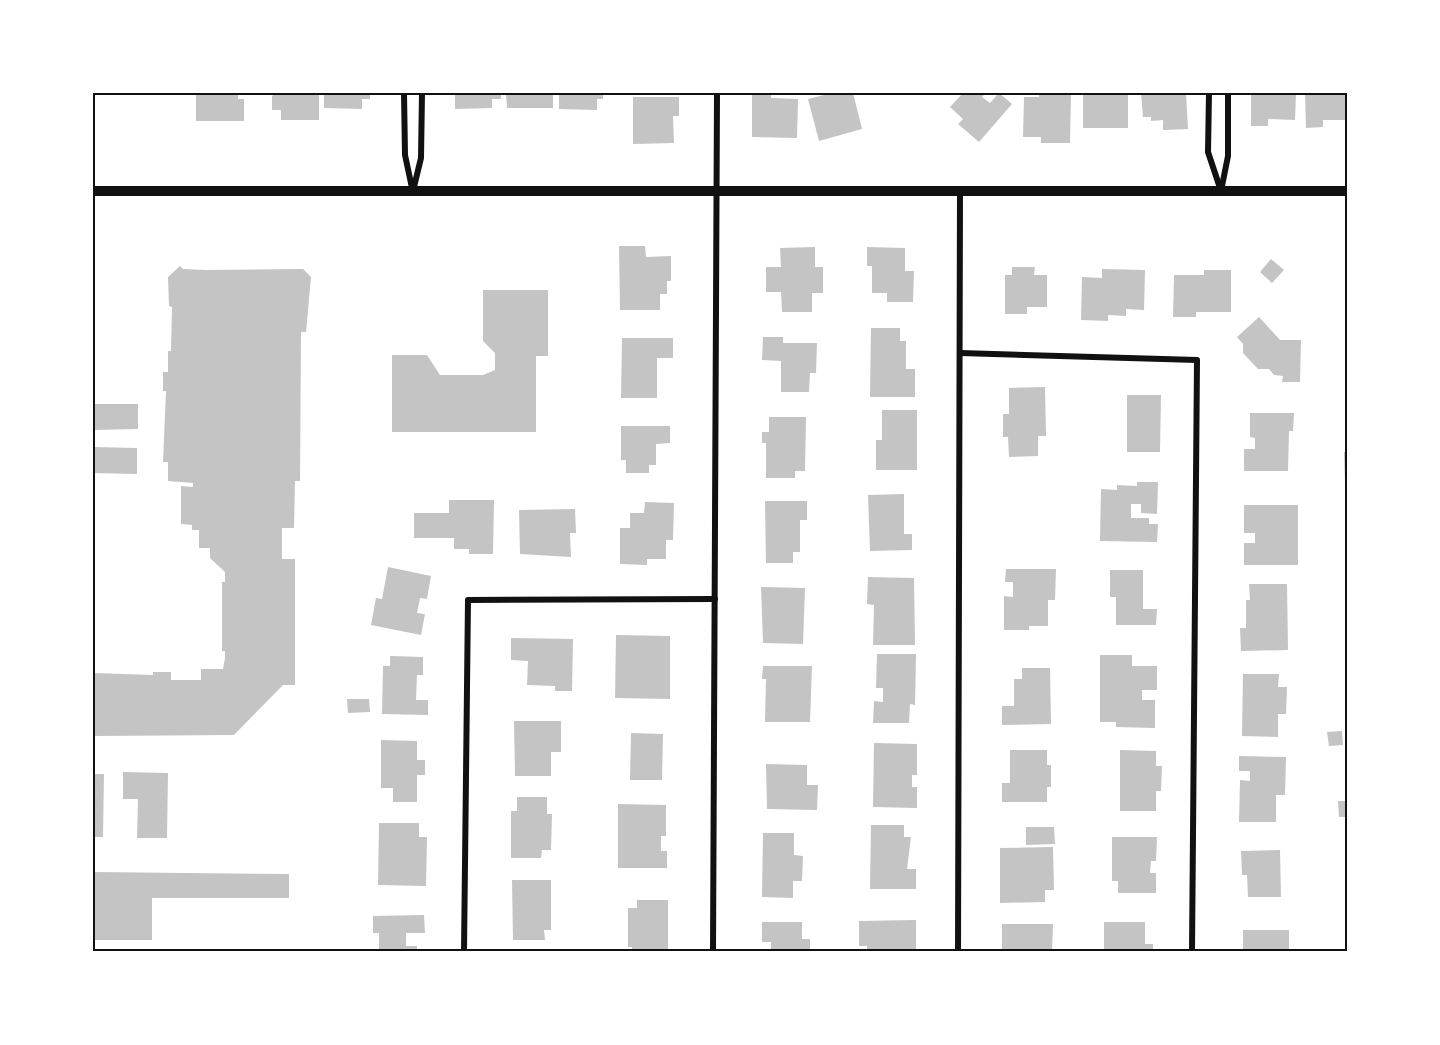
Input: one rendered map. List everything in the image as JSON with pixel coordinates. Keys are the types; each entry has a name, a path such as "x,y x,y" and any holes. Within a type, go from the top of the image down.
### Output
{"main road":[{"path":"93,191 960,193 1347,191"}],"street":[{"path":"404,93 405,155 413,192"},
{"path":"413,192 421,158 422,93"},
{"path":"713,952 717,93"},
{"path":"1209,93 1208,152 1221,191"},
{"path":"1221,191 1228,156 1228,93"},
{"path":"958,952 960,193"},
{"path":"960,353 1197,360 1192,952"},
{"path":"464,952 468,600 715,599"}],"building":[{"path":"196,93 238,93 238,99 244,99 244,121 196,121"},
{"path":"275,93 319,93 319,120 281,120 281,110 272,110 272,96"},
{"path":"324,93 370,93 370,99 362,99 362,109 324,108"},
{"path":"455,93 501,93 501,99 492,99 492,108 455,109"},
{"path":"506,93 553,93 553,108 507,108"},
{"path":"559,93 603,93 603,99 597,99 597,110 559,109"},
{"path":"752,93 771,93 771,98 798,99 797,138 752,137"},
{"path":"832,93 853,93 862,129 819,141 808,99"},
{"path":"963,93 986,93 982,97 990,103 999,93 1012,104 979,142 958,124 963,119 950,107"},
{"path":"1039,93 1071,93 1070,143 1041,143 1041,137 1023,137 1024,97 1039,97"},
{"path":"1083,93 1128,93 1128,128 1083,128"},
{"path":"1141,93 1186,93 1188,129 1163,130 1163,120 1151,121 1151,117 1143,117"},
{"path":"1251,93 1296,93 1295,120 1268,119 1268,126 1251,126"},
{"path":"1305,93 1347,93 1347,120 1323,120 1323,127 1306,128"},
{"path":"633,97 679,97 679,116 673,116 674,143 633,144"},
{"path":"619,246 645,246 646,257 671,256 671,281 667,281 667,294 660,294 660,310 620,310"},
{"path":"815,247 815,267 823,267 823,293 812,293 812,312 782,312 781,292 766,292 766,267 781,267 780,248"},
{"path":"867,247 905,248 905,271 914,271 913,302 887,302 887,293 872,293 872,266 867,266"},
{"path":"1271,259 1284,270 1272,283 1260,272"},
{"path":"180,266 183,269 206,270 303,269 311,277 306,332 301,332 300,481 295,481 294,528 282,528 282,559 295,559 295,685 283,685 234,735 93,736 93,673 153,675 153,672 171,672 171,680 201,680 201,669 223,669 225,651 222,651 222,582 225,582 225,572 210,558 210,548 199,548 199,530 192,530 192,525 181,524 181,486 193,487 193,483 168,481 168,462 163,462 166,391 163,391 163,372 168,372 168,351 171,351 172,307 169,306 168,277"},
{"path":"1012,267 1035,267 1034,275 1047,275 1047,307 1027,307 1027,314 1005,314 1005,275 1012,275"},
{"path":"1102,269 1145,270 1144,310 1126,309 1126,316 1108,315 1108,321 1081,320 1082,277 1102,278"},
{"path":"1204,270 1231,270 1231,312 1196,312 1196,317 1173,317 1174,275 1204,275"},
{"path":"483,290 548,290 548,356 536,356 536,432 392,432 392,355 427,355 440,375 483,375 495,370 495,353 483,341"},
{"path":"1259,317 1280,340 1301,340 1300,382 1282,382 1283,376 1274,375 1269,369 1258,369 1243,353 1243,344 1237,337"},
{"path":"871,328 900,328 900,341 906,341 906,369 915,369 915,397 870,397"},
{"path":"763,337 783,337 783,343 817,343 816,373 810,373 809,392 781,392 781,361 762,360"},
{"path":"622,338 673,338 673,358 657,358 657,398 621,398"},
{"path":"1045,387 1046,436 1038,436 1038,456 1009,457 1008,437 1003,437 1003,414 1009,414 1009,388"},
{"path":"1127,395 1161,395 1160,452 1127,452"},
{"path":"93,404 138,404 138,429 93,430"},
{"path":"882,410 917,410 917,470 876,470 876,440 882,440"},
{"path":"1250,413 1294,413 1293,431 1289,431 1288,471 1244,471 1244,449 1255,449 1255,438 1250,437"},
{"path":"769,417 806,417 805,471 795,471 795,478 766,478 766,443 762,443 762,432 769,432"},
{"path":"621,426 670,426 670,443 656,444 656,465 649,465 649,473 626,473 626,460 621,460"},
{"path":"93,447 137,448 137,474 93,473"},
{"path":"1344,452 1347,452 1347,485 1345,485"},
{"path":"1137,482 1158,482 1157,514 1141,513 1141,504 1131,504 1131,518 1149,518 1149,524 1158,524 1157,542 1100,541 1101,489 1117,490 1117,485 1137,486"},
{"path":"904,494 904,534 912,534 912,550 870,551 868,495"},
{"path":"449,500 494,500 493,554 469,554 469,549 454,549 454,538 414,538 414,513 449,513"},
{"path":"765,501 807,501 807,520 800,520 800,552 793,552 793,563 766,563"},
{"path":"645,502 674,503 673,540 666,540 666,559 647,559 647,565 620,564 620,528 630,528 630,513 644,513"},
{"path":"1244,505 1298,505 1298,565 1244,565 1244,543 1255,543 1255,533 1244,533"},
{"path":"575,509 576,533 570,533 571,557 520,554 519,510"},
{"path":"388,567 431,576 427,599 420,598 417,613 425,614 421,635 371,625 376,598 382,599"},
{"path":"1006,569 1056,569 1055,600 1048,600 1048,626 1029,626 1029,630 1004,630 1004,596 1013,597 1013,582 1005,582"},
{"path":"1110,570 1143,570 1143,609 1157,609 1156,625 1116,625 1116,597 1110,597"},
{"path":"868,577 914,578 915,645 873,645 874,605 867,604"},
{"path":"1249,584 1287,584 1288,650 1241,651 1240,628 1246,628 1246,600 1250,600"},
{"path":"761,587 805,588 803,644 763,643"},
{"path":"616,635 670,636 670,699 615,698"},
{"path":"511,638 573,639 572,691 555,691 555,686 527,685 528,661 511,660"},
{"path":"877,654 916,654 915,705 910,704 909,723 873,723 874,701 883,702 883,688 876,688"},
{"path":"1100,655 1132,655 1132,666 1157,666 1157,690 1142,690 1142,700 1155,700 1155,728 1116,727 1116,722 1100,722"},
{"path":"390,656 423,657 423,675 417,675 416,700 428,700 428,715 382,714 383,666 390,666"},
{"path":"763,666 812,666 810,722 765,722 766,679 762,679"},
{"path":"1022,668 1050,668 1051,724 1002,725 1002,706 1014,706 1014,679 1022,679"},
{"path":"1243,674 1279,674 1278,687 1287,687 1286,714 1278,714 1278,737 1242,736"},
{"path":"347,699 369,699 370,712 348,713"},
{"path":"514,721 561,721 561,752 551,752 551,776 515,776"},
{"path":"1342,731 1343,745 1329,746 1327,732"},
{"path":"631,733 663,734 662,780 630,780"},
{"path":"381,740 417,741 417,760 425,760 425,775 417,775 417,802 393,802 393,788 381,788"},
{"path":"874,743 917,744 917,775 912,775 912,787 917,787 917,808 873,807"},
{"path":"1010,750 1047,750 1047,765 1051,765 1051,787 1047,787 1047,802 1002,802 1002,783 1010,783"},
{"path":"1120,750 1156,751 1156,766 1162,766 1161,791 1156,791 1156,811 1120,811"},
{"path":"1239,756 1286,757 1285,795 1276,795 1276,822 1239,822 1240,780 1250,781 1250,771 1239,771"},
{"path":"766,764 807,765 807,785 818,785 817,810 767,809"},
{"path":"123,772 168,773 167,838 137,838 138,799 123,799"},
{"path":"93,774 104,774 103,837 93,837"},
{"path":"517,797 547,797 547,814 552,814 551,850 542,850 541,858 511,858 511,811 517,811"},
{"path":"1338,801 1347,801 1347,817 1339,817"},
{"path":"618,804 666,805 666,836 661,836 661,851 667,851 667,868 618,868"},
{"path":"379,823 419,823 419,837 427,837 426,886 378,885"},
{"path":"871,825 904,825 904,837 911,837 907,869 916,869 916,889 870,889"},
{"path":"1026,827 1054,827 1055,844 1026,845"},
{"path":"763,833 794,833 794,855 803,856 802,881 793,881 793,898 762,897"},
{"path":"1112,837 1157,837 1156,861 1151,861 1150,873 1156,873 1156,893 1118,893 1118,881 1112,881"},
{"path":"1053,847 1054,890 1045,890 1045,902 1000,903 1000,848"},
{"path":"1280,850 1281,897 1248,897 1247,875 1242,875 1241,851"},
{"path":"93,872 289,874 289,898 152,898 152,940 93,940"},
{"path":"512,880 551,880 551,930 544,930 545,940 513,940"},
{"path":"637,900 668,900 668,952 632,952 632,947 628,947 628,908 637,908"},
{"path":"424,915 425,933 406,933 406,946 417,946 417,952 379,952 379,933 373,933 373,916"},
{"path":"916,920 916,952 867,952 867,946 859,946 859,921"},
{"path":"762,922 802,922 802,939 810,939 810,952 771,952 771,942 762,942"},
{"path":"1104,922 1145,922 1145,944 1153,944 1153,952 1104,952"},
{"path":"1002,924 1053,924 1052,952 1002,952"},
{"path":"1243,930 1289,930 1289,952 1243,952"}]}
